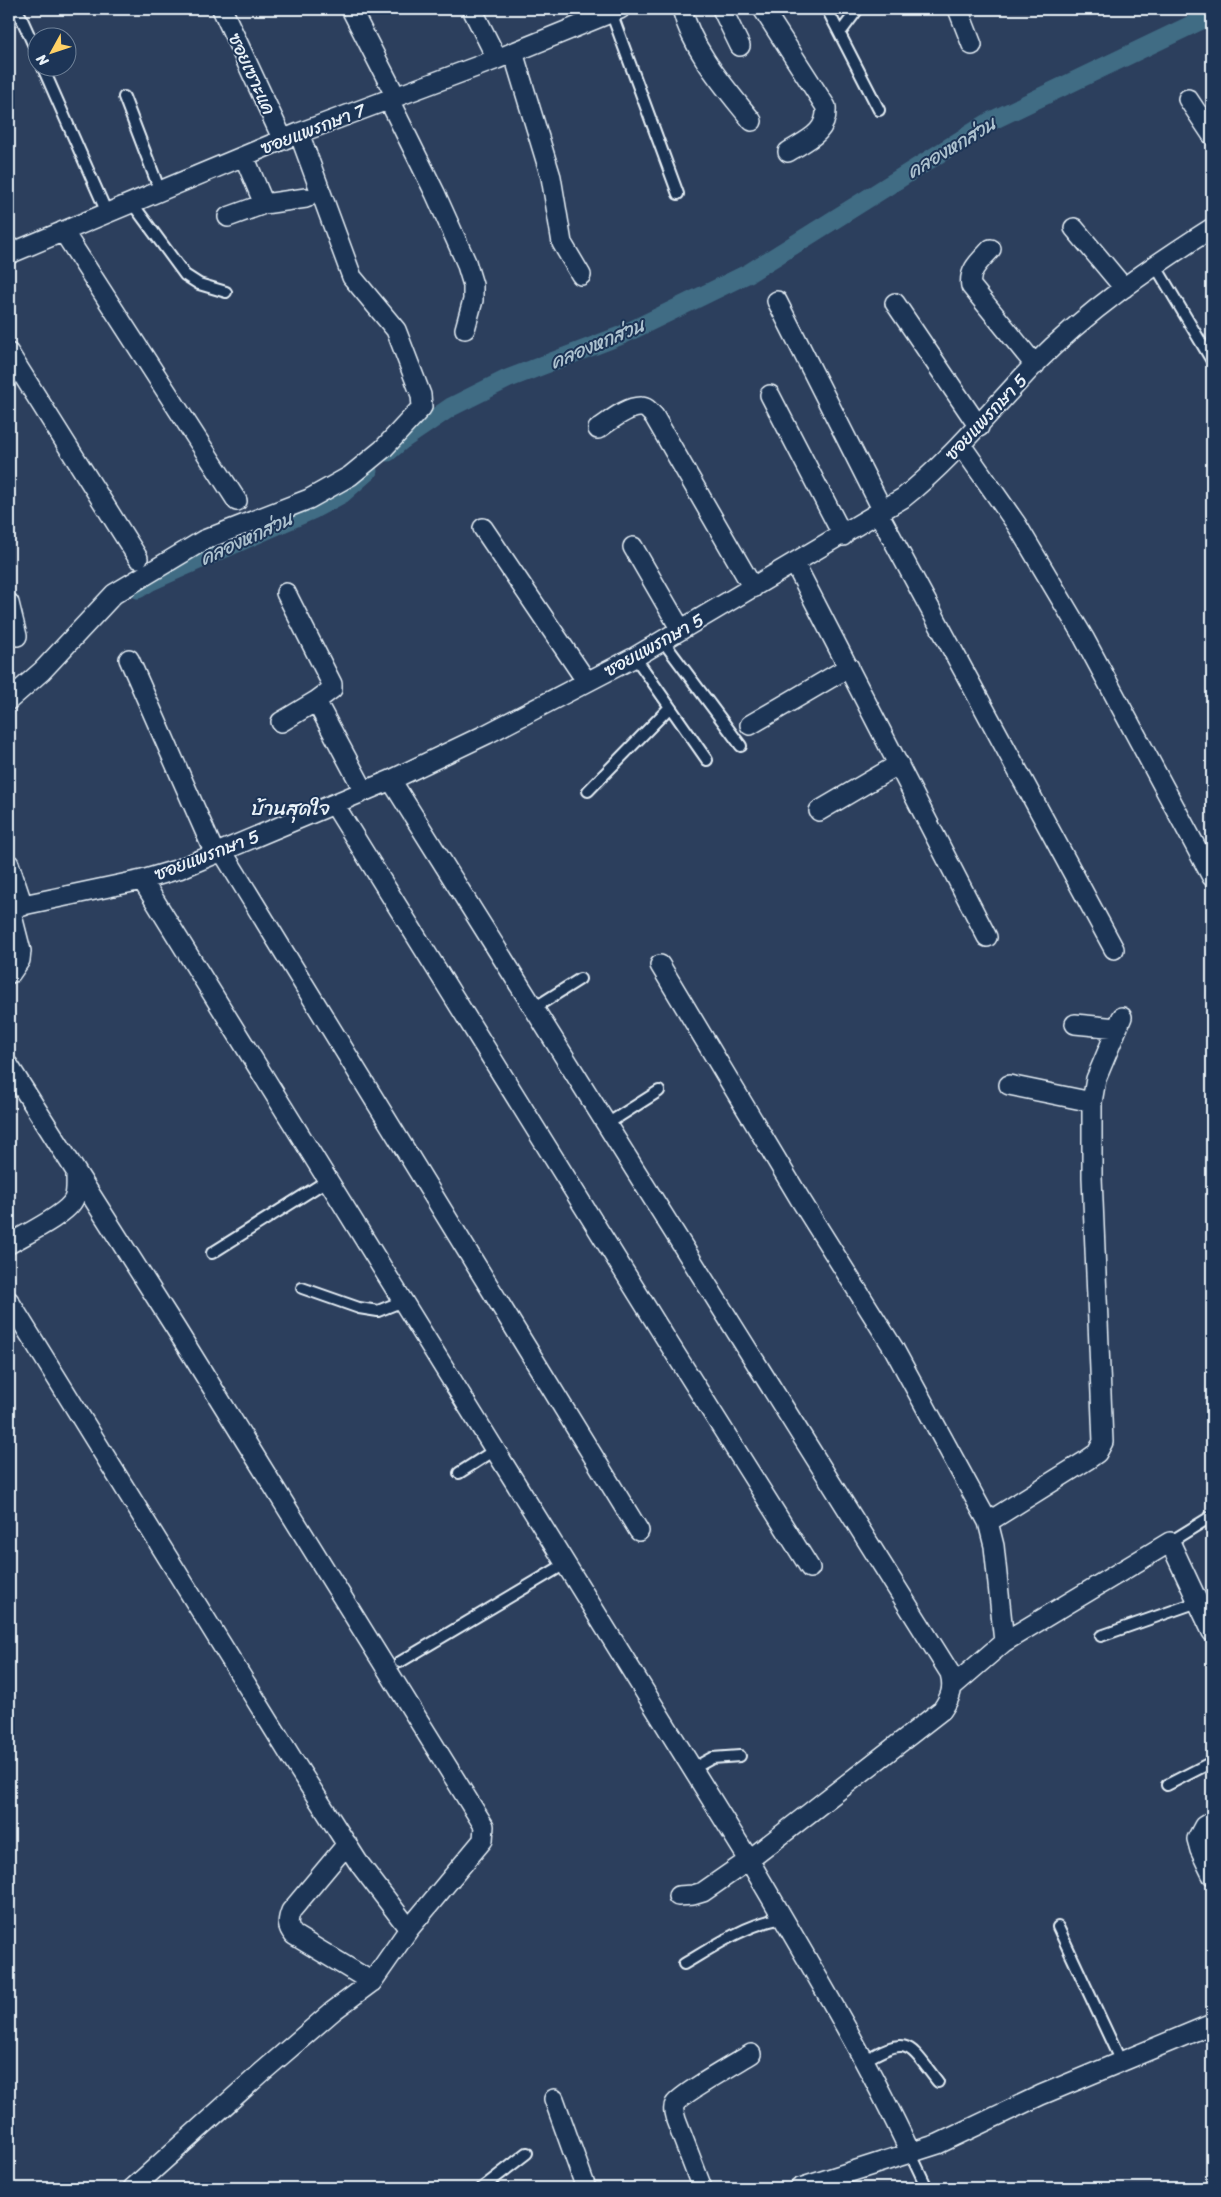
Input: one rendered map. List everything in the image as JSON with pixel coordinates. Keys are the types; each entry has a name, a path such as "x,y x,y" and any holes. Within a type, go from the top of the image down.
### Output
{"street":[{"name":"ซอยเซาะแค","path":"9,700 42,671 114,594 204,540 309,499 350,476 383,449 422,407 421,395 396,330 352,277 291,136 222,9"},
{"path":"351,9 466,262 474,285 473,300 465,329"},
{"path":"472,9 505,56 551,177 562,243 581,275"},
{"path":"682,9 702,54 721,83 752,121"},
{"path":"722,9 740,46"},
{"path":"763,9 826,107 825,124 817,134 788,152"},
{"path":"958,9 972,45"},
{"name":"ซอยแพรกษา 7","path":"9,254 291,136 505,56 609,11"},
{"path":"1188,98 1212,135"},
{"path":"244,156 264,204"},
{"path":"228,216 264,204 306,198"},
{"path":"1074,228 1124,288"},
{"name":"ซอยแพรกษา 5","path":"14,907 142,880 179,869 391,780 635,657 843,536 903,498 932,475 980,427 1034,365 1076,326 1155,265 1212,228"},
{"path":"64,231 237,501"},
{"path":"990,249 974,269 970,278 971,286 1034,365"},
{"path":"777,302 881,513 1114,949"},
{"path":"894,303 980,427"},
{"path":"9,353 138,558"},
{"path":"770,395 843,536"},
{"path":"598,429 630,410 640,407 647,409 654,416 754,588"},
{"path":"961,445 1017,526 1084,638 1212,877"},
{"path":"483,528 587,682"},
{"path":"633,547 681,630"},
{"path":"795,564 987,937"},
{"path":"281,722 328,693 332,684 286,593"},
{"path":"9,603 17,636"},
{"path":"129,658 218,852 639,1531"},
{"path":"750,725 849,667"},
{"path":"316,701 364,791"},
{"path":"819,811 898,764"},
{"path":"391,780 950,1673 953,1686 949,1700 942,1710 749,1860 702,1892 693,1896 678,1896"},
{"path":"334,804 671,1348 810,1568"},
{"path":"9,864 21,952 20,960 11,973"},
{"path":"142,880 749,1860 886,2100 910,2152"},
{"path":"660,965 800,1199 894,1349 988,1522 994,1546 1004,1642"},
{"path":"988,1522 1092,1457 1104,1442 1092,1177 1084,1101 1096,1079 1119,1022 1075,1024"},
{"path":"9,1066 76,1175 181,1338 484,1826 483,1840 409,1929 372,1982 333,2010 133,2188"},
{"path":"1009,1085 1084,1101"},
{"path":"9,1244 62,1212 71,1204 75,1198 76,1175"},
{"path":"9,1301 346,1844 409,1929"},
{"path":"953,1686 1004,1642 1170,1542 1212,1632"},
{"path":"1212,1821 1204,1826 1198,1839 1200,1850 1212,1875"},
{"path":"346,1844 290,1911 287,1921 289,1930 294,1935 372,1982"},
{"path":"800,2188 938,2144 1041,2095 1212,2024"},
{"path":"702,2188 676,2120 675,2104 685,2095 751,2054"},
{"path":"554,2099 586,2188"}],"lane":[{"path":"828,9 880,110"},
{"path":"840,33 858,9"},
{"path":"609,11 678,194"},
{"path":"20,15 28,33"},
{"path":"47,78 107,213"},
{"path":"124,98 160,191"},
{"path":"132,203 185,275 199,284 226,292"},
{"path":"1155,265 1212,361"},
{"path":"663,641 741,746"},
{"path":"635,657 707,760"},
{"path":"588,791 670,706"},
{"path":"534,1008 580,979"},
{"path":"607,1124 659,1091"},
{"path":"212,1253 328,1180"},
{"path":"302,1288 360,1308 378,1311 403,1301"},
{"path":"459,1472 495,1450"},
{"path":"1170,1542 1212,1516"},
{"path":"400,1662 565,1564"},
{"path":"1101,1636 1198,1602"},
{"path":"692,1769 712,1758 740,1756"},
{"path":"1167,1785 1212,1762"},
{"path":"684,1964 743,1929 782,1918"},
{"path":"1058,1927 1121,2062"},
{"path":"864,2061 886,2048 907,2047 914,2052 938,2082"},
{"path":"910,2152 927,2188"},
{"path":"482,2188 527,2153"}],"waterway":[{"name":"คลองหกส่วน","path":"388,452 451,407 507,379 622,335 749,273 991,121 1212,15"},
{"name":"คลองหกส่วน","path":"138,589 151,581 314,509 342,494 368,471"}],"district":[{"name":"บ้านสุดใจ","path":"291,808"}]}
